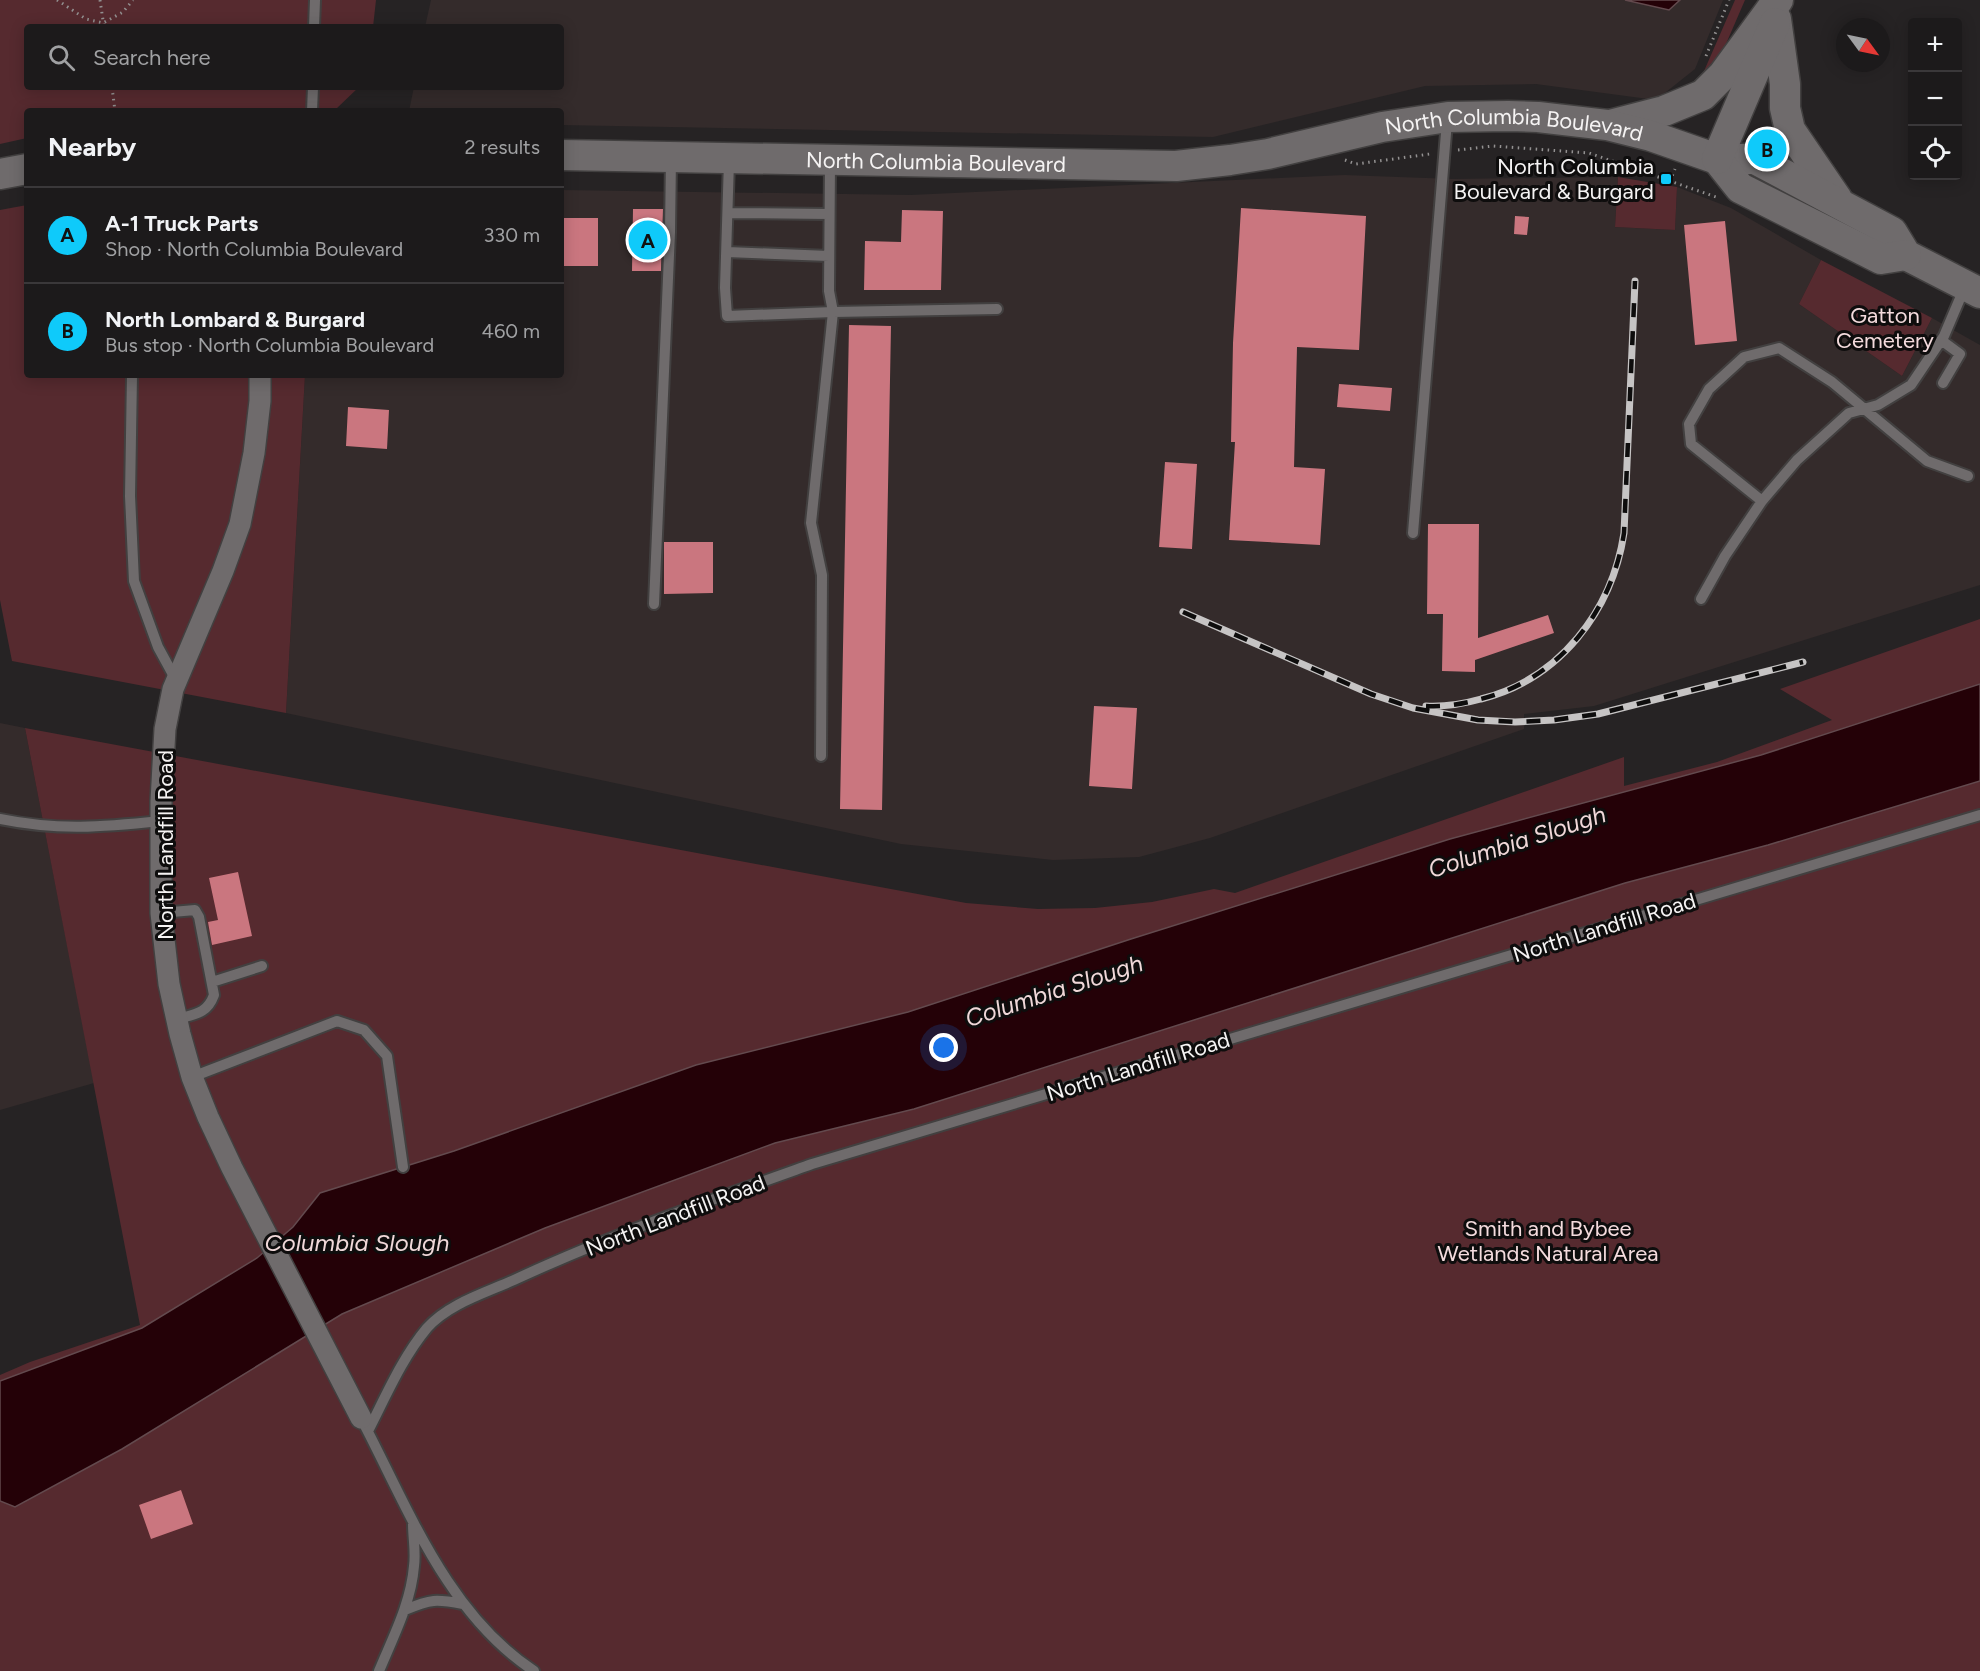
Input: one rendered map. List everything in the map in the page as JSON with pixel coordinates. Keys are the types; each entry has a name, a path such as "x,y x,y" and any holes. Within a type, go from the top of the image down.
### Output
{"main road":[{"path":"1607,125 1664,111 1703,95 1723,75 1779,6"},
{"path":"1779,6 1717,159 1740,188 1881,259 1906,255"},
{"path":"1779,6 1785,108 1790,130 1842,205"},
{"name":"North Columbia Boulevard","path":"564,155 1176,165 1230,160 1311,145 1382,127 1448,117 1538,117 1607,125 1651,136 1717,159 1755,159 1892,232 1906,255 1973,289"},
{"path":"0,174 24,170"}],"street":[{"name":"North Landfill Road","path":"260,378 255,453 240,524 176,680 165,729 161,821 161,913 169,984 192,1077 232,1168 364,1424"}],"lane":[{"path":"314,24 315,0"},
{"path":"312,108 313,90"},
{"path":"1413,533 1448,117"},
{"path":"654,604 670,232 671,157"},
{"path":"729,158 727,316 998,309"},
{"path":"821,756 822,574 811,523 833,312 829,291 830,160"},
{"path":"728,213 829,214"},
{"path":"727,252 829,256"},
{"path":"1701,599 1725,556 1762,501 1797,460 1849,413 1878,405 1911,385 1973,289"},
{"path":"1941,340 1960,354 1943,383"},
{"path":"1762,501 1691,444 1689,424 1709,389 1744,357 1779,348 1832,382 1927,461 1968,476"},
{"path":"132,378 130,496 134,581 158,647 176,680"},
{"name":"North Landfill Road","path":"534,1671 488,1633 463,1604 412,1521 364,1424 428,1327 446,1312 568,1255 627,1231 812,1164 1980,814"},
{"path":"0,819 22,824 76,828 161,821"},
{"path":"161,913 195,910 199,917 214,994 210,1005 203,1011 177,1019"},
{"path":"212,982 262,966"},
{"path":"192,1077 337,1021 364,1030 387,1056 403,1167"},
{"name":"North Landfill Road","path":"379,1671 405,1610 415,1564 412,1521"},
{"path":"405,1610 438,1599 463,1604"}],"path":[{"path":"57,0 86,19 101,24"},
{"path":"100,0 104,24"},
{"path":"105,24 123,12 133,0"},
{"path":"1703,63 1729,0"},
{"path":"112,90 115,108"},
{"name":"North Columbia Boulevard","path":"1311,145 1356,164 1493,146 1589,153 1670,181"}],"shaded area":[{"path":"431,0 1723,0 1695,69 1656,100 1536,84 1425,86 1213,137 564,125 564,108 410,108 413,90 564,90 564,24 426,24"},
{"path":"1344,175 1453,179 1618,177 1615,227 1675,230 1677,187 1731,208 1821,260 1799,304 1902,376 1932,318 1980,345 1980,585 1594,706 1524,714 1524,729 1210,838 1139,857 1053,860 901,844 286,713 305,378 564,378 564,190 911,195"},
{"path":"0,723 25,728 94,1083 0,1110"}],"green space":[{"path":"0,0 376,0 373,24 24,24 24,90 356,90 337,108 24,108 24,139 0,144"},
{"path":"1735,0 1745,0 1719,60 1701,78"},
{"path":"1618,177 1677,187 1675,230 1615,227"},
{"path":"24,206 24,378 305,378 286,713 12,661 0,600 0,210"},
{"name":"Gatton Cemetery","path":"1821,260 1932,318 1902,376 1799,304"},
{"name":"Smith and Bybee Wetlands Natural Area","path":"1980,619 1980,1671 0,1671 0,1375 30,1362 140,1325 25,728 966,903 1038,909 1095,908 1152,902 1214,889 1235,893 1624,757 1624,786 1717,762 1832,720 1780,689"}],"water":[{"path":"1625,0 1680,0 1669,10"},
{"name":"Columbia Slough","path":"1980,684 1980,781 1768,845 1625,883 914,1109 775,1143 545,1228 342,1314 122,1449 15,1507 0,1501 0,1381 142,1328 257,1258 293,1227 320,1193 454,1151 696,1065 908,1012 1450,839 1761,755"}],"building":[{"path":"1241,208 1366,216 1359,350 1297,347 1294,467 1325,469 1320,545 1229,540 1235,442 1231,442 1233,343"},
{"path":"633,209 663,209 661,271 632,271"},
{"path":"902,210 943,211 941,290 864,290 865,241 901,242"},
{"path":"1515,216 1529,217 1527,235 1514,234"},
{"path":"564,218 598,218 598,266 564,266"},
{"path":"1725,221 1737,341 1695,345 1684,225"},
{"path":"849,325 891,326 882,810 840,809"},
{"path":"1339,384 1392,388 1390,411 1337,407"},
{"path":"348,407 389,410 387,449 346,446"},
{"path":"1165,462 1197,464 1192,549 1159,547"},
{"path":"1428,524 1479,524 1478,638 1548,615 1554,633 1475,660 1475,672 1442,671 1443,614 1427,614"},
{"path":"664,542 713,542 713,593 664,594"},
{"path":"1094,706 1137,708 1132,789 1089,786"},
{"path":"238,872 252,936 212,945 208,922 218,920 209,878"},
{"path":"181,1490 193,1524 151,1539 139,1505"}],"railway":[{"path":"1426,706 1454,705 1481,699 1535,676 1578,638 1608,589 1618,562 1624,533 1635,281"},
{"path":"1183,612 1371,694 1413,708 1478,720 1515,722 1598,714 1803,662"}],"place":[{"name":"North Lombard & Burgard","path":"1767,149"},
{"name":"North Columbia Boulevard & Burgard","path":"1666,179"},
{"name":"A-1 Truck Parts","path":"648,240"}]}
